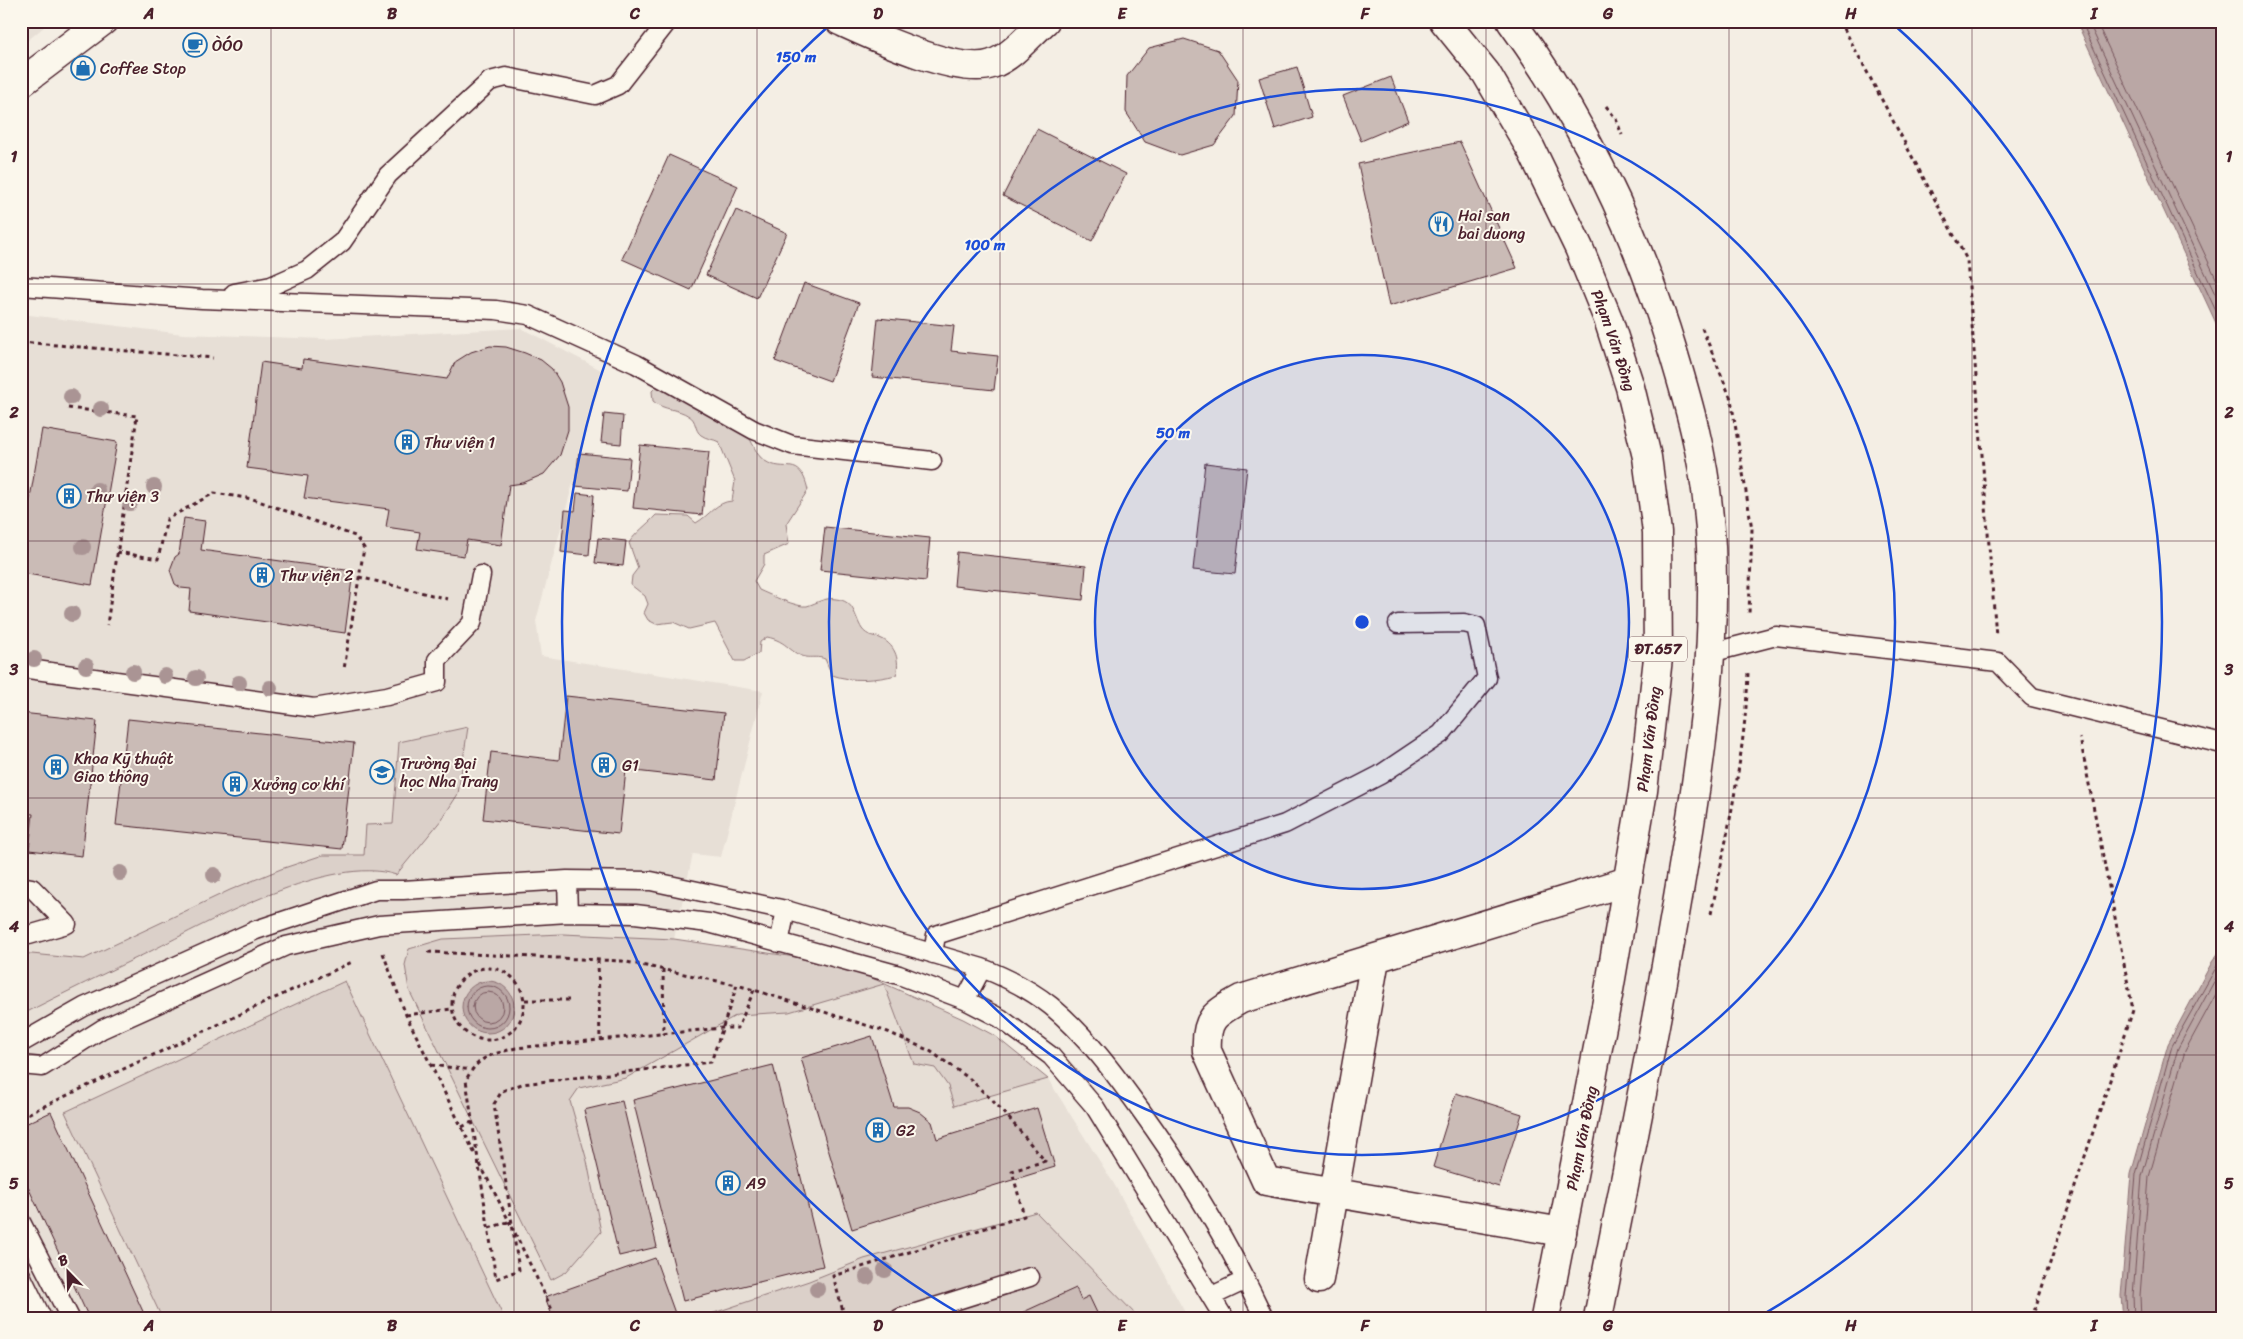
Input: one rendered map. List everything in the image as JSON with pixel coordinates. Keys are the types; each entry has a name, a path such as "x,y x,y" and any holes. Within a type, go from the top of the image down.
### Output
{"main road":[{"path":"21,83 104,21"},
{"path":"840,21 888,43 948,62 978,68 994,64 1007,56 1045,21"},
{"name":"Phạm Văn Đồng","path":"1444,21 1486,73 1531,149 1579,248 1608,319 1630,387 1647,456 1657,532 1658,658 1643,791 1608,996 1546,1318"},
{"name":"ĐT.657","path":"1511,21 1532,49 1588,145 1626,220 1658,300 1697,435 1708,506 1711,564 1710,654 1697,784 1661,996 1598,1318"},
{"path":"1562,1232 1266,1181 1207,1051 1206,1033 1212,1018 1241,999 1628,881"},
{"path":"1320,1279 1375,959"}],"lane":[{"path":"202,299 271,286 307,270 342,242 388,175 490,81 506,76 595,95 618,85 668,21"},
{"path":"21,286 202,299 496,310 528,315 636,364 754,430 792,445 932,461"},
{"path":"21,668 314,708 386,696 437,682 437,660 472,623 481,576"},
{"path":"933,954 936,935 1285,824 1380,775 1441,734 1487,678 1476,626 1464,623 1398,624"},
{"path":"1710,654 1776,636 1998,662 2032,697 2222,744"},
{"path":"567,880 568,913"},
{"path":"21,1042 84,1007 247,934 376,890 567,880 651,881 786,910 982,968 1004,976 1050,1005 1114,1073 1173,1154 1246,1280 1264,1318"},
{"path":"21,886 32,888 67,924 29,935 21,935"},
{"path":"779,943 786,910"},
{"path":"21,1065 42,1067 102,1029 286,946 379,925 568,913 635,914 708,923 899,975 965,1000 1000,1018 1051,1056 1095,1107 1224,1318"},
{"path":"965,1000 982,968"},
{"path":"21,1222 70,1318"},
{"path":"21,1275 42,1318"},
{"path":"900,1318 1030,1277"},
{"path":"1212,1296 1246,1280"}],"path":[{"path":"1840,21 1966,260 1998,662"},
{"path":"21,342 213,358"},
{"path":"68,408 137,416 107,626"},
{"path":"117,552 158,559 167,519 214,494 253,499 354,536 364,548 344,669"},
{"path":"359,576 476,606"},
{"path":"2032,1318 2132,1010 2074,708"},
{"path":"379,925 381,948 406,1015 556,1318"},
{"path":"21,1117 381,948 391,949"},
{"path":"421,951 622,961 737,985 888,1032 930,1051 970,1079 1002,1110 1045,1161 1012,1172 1024,1216 833,1276 845,1318"},
{"path":"598,960 600,1040"},
{"path":"488,968 506,972 513,977 519,984 525,1000 522,1020 508,1036 498,1040 478,1040 468,1035 454,1019 452,1009 452,1000 458,984 471,972 488,968"},
{"path":"663,969 664,1034"},
{"path":"737,985 722,1028 712,1062 522,1084 502,1091 494,1104 519,1270 496,1279 466,1080 476,1063 489,1055 516,1048 722,1028 738,1028 754,990"},
{"path":"525,1000 573,1000"},
{"path":"406,1015 452,1009"},
{"path":"431,1065 472,1070"},
{"path":"462,1128 472,1122"},
{"path":"482,1181 487,1178"},
{"path":"488,1228 508,1222"}],"shaded area":[{"path":"21,21 51,21 21,46"},
{"name":"Trường Đại học Nha Trang","path":"21,314 183,334 324,339 521,328 603,371 536,621 541,656 763,691 721,857 693,854 674,939 795,957 863,974 995,1036 1048,1079 1114,1184 1188,1318 21,1318"},
{"path":"659,384 686,399 702,413 713,411 738,427 748,436 758,455 765,461 772,465 796,468 801,472 808,490 786,524 789,544 764,555 764,564 754,581 759,590 797,605 807,606 832,599 842,600 847,603 853,610 864,632 887,642 894,650 897,659 896,675 864,680 832,675 825,659 806,657 796,653 780,641 767,637 760,642 759,653 744,661 735,661 715,623 689,629 673,622 656,624 648,620 644,613 648,604 645,596 631,585 632,576 638,568 629,543 656,515 688,516 696,523 717,506 732,501 735,481 719,442 701,435 692,418 685,413 662,406 653,401 652,391"},
{"path":"468,727 458,794 442,819 396,875 370,871 339,874 306,882 271,894 237,908 21,1015 21,953 84,959 230,890 281,869 323,855 364,855 366,825 393,824 399,742"},
{"path":"563,934 674,939 795,957 863,974 963,1019 995,1036 1048,1079 954,1106 948,1086 935,1068 914,1064 884,984 789,1012 737,1015 626,1078 579,1088 570,1101 587,1161 601,1232 566,1272 551,1280 409,990 405,965 409,949 443,939"},
{"path":"345,981 504,1318 162,1318 65,1112"},
{"path":"1036,1212 1139,1318 699,1318 809,1281 864,1259"}],"water":[{"path":"2076,21 2222,21 2222,336"},
{"path":"2222,948 2222,1318 2123,1318 2121,1296 2131,1174 2168,1044 2212,962"},
{"path":"488,981 502,985 510,993 514,1007 510,1021 502,1029 488,1033 474,1029 466,1021 462,1007 466,993 474,985"}],"building":[{"path":"1184,39 1218,50 1238,80 1236,116 1214,145 1180,155 1145,142 1126,112 1127,76 1149,48"},
{"path":"1297,67 1312,117 1275,129 1259,78"},
{"path":"1391,77 1408,121 1361,141 1343,96"},
{"path":"1037,129 1126,174 1092,241 1003,196"},
{"path":"1460,142 1517,268 1389,306 1358,164"},
{"path":"669,155 738,186 691,290 622,259"},
{"path":"736,210 787,233 757,298 706,275"},
{"path":"804,283 859,303 830,381 775,361"},
{"path":"878,318 954,326 951,351 998,356 994,390 872,377"},
{"name":"Thư viện 1","path":"490,346 506,347 541,360 552,369 560,382 568,407 568,430 560,455 544,474 523,483 509,485 501,545 467,540 464,556 417,549 420,532 386,527 389,509 304,498 308,476 247,468 261,362 302,368 303,359 447,379 455,362 471,352"},
{"path":"604,414 623,416 621,444 601,442"},
{"name":"Thư viện 3","path":"42,429 117,442 92,585 21,573 21,550"},
{"path":"640,445 709,452 702,515 633,508"},
{"path":"579,453 630,458 627,491 575,486"},
{"path":"1205,463 1247,468 1235,574 1193,570"},
{"path":"577,493 594,495 589,555 561,552 565,510 575,511"},
{"name":"Thư viện 2","path":"184,518 205,521 201,550 353,571 345,633 189,611 191,589 181,588 175,584 170,570 175,557 179,554"},
{"path":"825,527 930,538 926,581 820,570"},
{"path":"598,538 626,541 623,566 595,563"},
{"path":"957,552 1086,566 1083,600 954,586"},
{"name":"G1","path":"566,696 724,713 716,780 626,770 619,834 483,819 491,752 559,760"},
{"name":"Khoa Kỹ thuật Giao thông","path":"21,713 97,721 82,856 29,850 33,814 21,813"},
{"name":"Xưởng cơ khí","path":"128,719 354,743 342,849 116,825"},
{"name":"G2","path":"872,1036 894,1107 908,1107 920,1112 932,1122 937,1139 1037,1108 1055,1167 852,1229 801,1058"},
{"name":"A9","path":"773,1065 823,1266 683,1301 633,1100"},
{"path":"1456,1093 1522,1114 1499,1187 1433,1167"},
{"path":"622,1101 657,1247 619,1256 584,1110"},
{"path":"51,1112 146,1318 89,1318 21,1172 21,1126"},
{"path":"655,1258 676,1316 553,1318 545,1297"},
{"path":"1076,1288 1081,1300 1089,1296 1098,1315 1105,1313 1107,1318 1019,1318 1017,1315"}],"place":[{"name":"ÒÓO","path":"195,45"},
{"name":"Coffee Stop","path":"83,68"},
{"name":"Hai san bai duong","path":"1441,224"},
{"name":"Thư viện 1","path":"407,442"},
{"name":"Thư viện 3","path":"69,496"},
{"name":"Thư viện 2","path":"262,575"},
{"name":"G1","path":"604,765"},
{"name":"Khoa Kỹ thuật Giao thông","path":"56,767"},
{"name":"Trường Đại học Nha Trang","path":"382,772"},
{"name":"Xưởng cơ khí","path":"235,784"},
{"name":"G2","path":"878,1130"},
{"name":"A9","path":"728,1183"}]}
